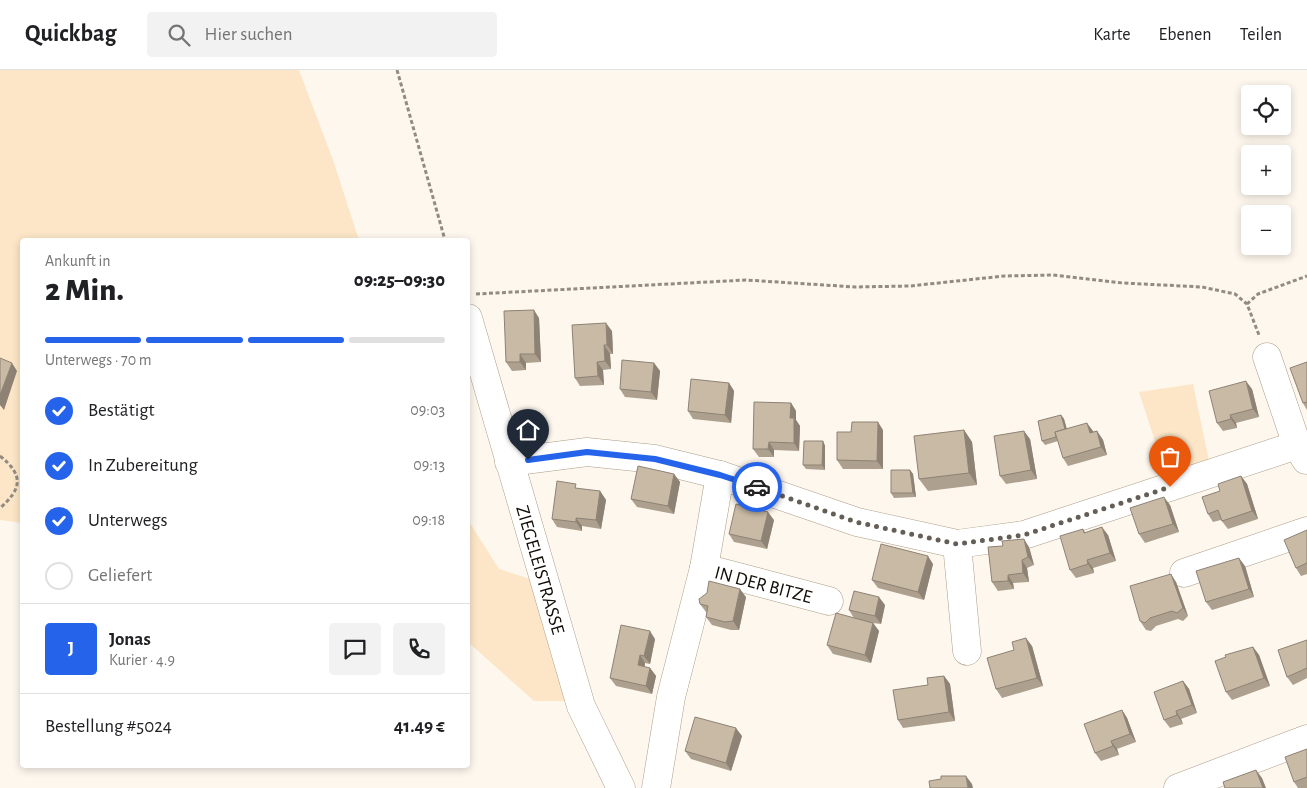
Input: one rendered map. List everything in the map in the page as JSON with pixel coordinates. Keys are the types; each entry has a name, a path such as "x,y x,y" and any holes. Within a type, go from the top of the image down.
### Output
{"street":[{"name":"ZIEGELEISTRASSE","path":"470,325 581,706 621,788"},
{"path":"509,462 587,452 655,459 720,475 856,522 957,544 1024,535 1302,453 1267,357"},
{"name":"IN DER BITZE","path":"720,475 704,568 829,602"},
{"path":"1184,572 1307,531"},
{"path":"957,544 967,652"},
{"path":"656,788 671,697 704,568"},
{"path":"1178,788 1307,739"}],"path":[{"path":"397,70 444,238"},
{"path":"470,295 746,280 855,287 910,286 1004,276 1053,275 1122,283 1202,287 1235,294 1248,304 1267,357"},
{"path":"1248,304 1258,294 1307,276"},
{"path":"0,456 12,466 18,479 14,496 0,508"}],"shaded area":[{"path":"0,70 299,70 333,160 358,238 20,238 20,523 0,520"},
{"path":"1193,384 1209,461 1166,475 1139,392"},
{"path":"470,523 499,569 530,579 568,701 534,701 470,644"}],"building":[{"path":"534,310 535,354 520,354 520,362 506,362 504,311"},
{"path":"606,323 607,345 604,345 605,361 597,362 598,376 575,378 572,325"},
{"path":"0,358 12,363 0,395"},
{"path":"622,360 654,363 651,392 620,389"},
{"path":"1307,362 1307,402 1303,403 1290,368"},
{"path":"691,379 729,383 725,415 688,411"},
{"path":"1246,381 1253,409 1230,415 1231,419 1217,423 1209,391"},
{"path":"754,402 791,403 790,418 794,418 794,443 769,442 768,449 753,449"},
{"path":"1061,415 1065,429 1055,432 1056,437 1042,441 1038,421"},
{"path":"852,422 878,422 877,461 837,460 837,432 851,432"},
{"path":"1087,423 1090,433 1097,431 1101,447 1063,458 1055,432"},
{"path":"964,430 969,473 919,479 914,436"},
{"path":"1024,431 1031,470 1000,476 994,436"},
{"path":"804,441 823,441 822,465 803,465"},
{"path":"638,466 674,474 668,506 631,499"},
{"path":"891,470 910,470 913,493 891,493"},
{"path":"1241,476 1252,511 1222,521 1218,510 1208,514 1202,497 1220,491 1218,484"},
{"path":"557,481 576,484 575,488 600,491 596,520 576,518 576,522 552,519"},
{"path":"1164,497 1173,524 1139,534 1130,508"},
{"path":"736,504 768,512 761,541 729,534"},
{"path":"1102,527 1110,553 1087,560 1088,564 1070,570 1060,536 1083,529 1084,533"},
{"path":"1307,530 1307,563 1296,568 1284,540"},
{"path":"1024,539 1028,557 1022,560 1023,573 1008,575 1008,581 992,582 988,547 1003,546 1002,541"},
{"path":"881,544 928,556 918,592 872,580"},
{"path":"1239,558 1249,589 1206,602 1196,571"},
{"path":"1171,574 1183,608 1177,613 1172,611 1150,618 1145,623 1140,621 1130,586"},
{"path":"709,581 740,589 733,621 725,622 706,617 708,606 700,604 699,599 707,593"},
{"path":"854,591 879,597 875,616 849,610"},
{"path":"836,613 873,623 865,655 827,645"},
{"path":"621,625 650,631 644,656 640,655 638,665 650,668 646,686 610,678"},
{"path":"1026,638 1037,678 996,689 987,658 1014,650 1012,642"},
{"path":"1307,640 1307,668 1287,677 1278,650"},
{"path":"1253,647 1264,678 1226,692 1215,661 1226,657 1225,655"},
{"path":"944,676 949,712 898,720 893,690 928,685 927,678"},
{"path":"1183,681 1192,705 1176,711 1177,715 1164,720 1154,692"},
{"path":"1122,710 1130,734 1111,741 1113,746 1095,753 1084,724"},
{"path":"695,717 736,728 726,763 685,751"},
{"path":"1307,749 1307,777 1294,782 1285,757"},
{"path":"1256,770 1263,788 1225,788 1223,782"},
{"path":"941,776 966,776 968,788 930,788 929,781 941,779"}],"way so far":[{"path":"757,487 856,522 957,544 1024,535 1170,487"}],"route":[{"path":"528,460 587,452 655,459 720,475 757,487"}]}
